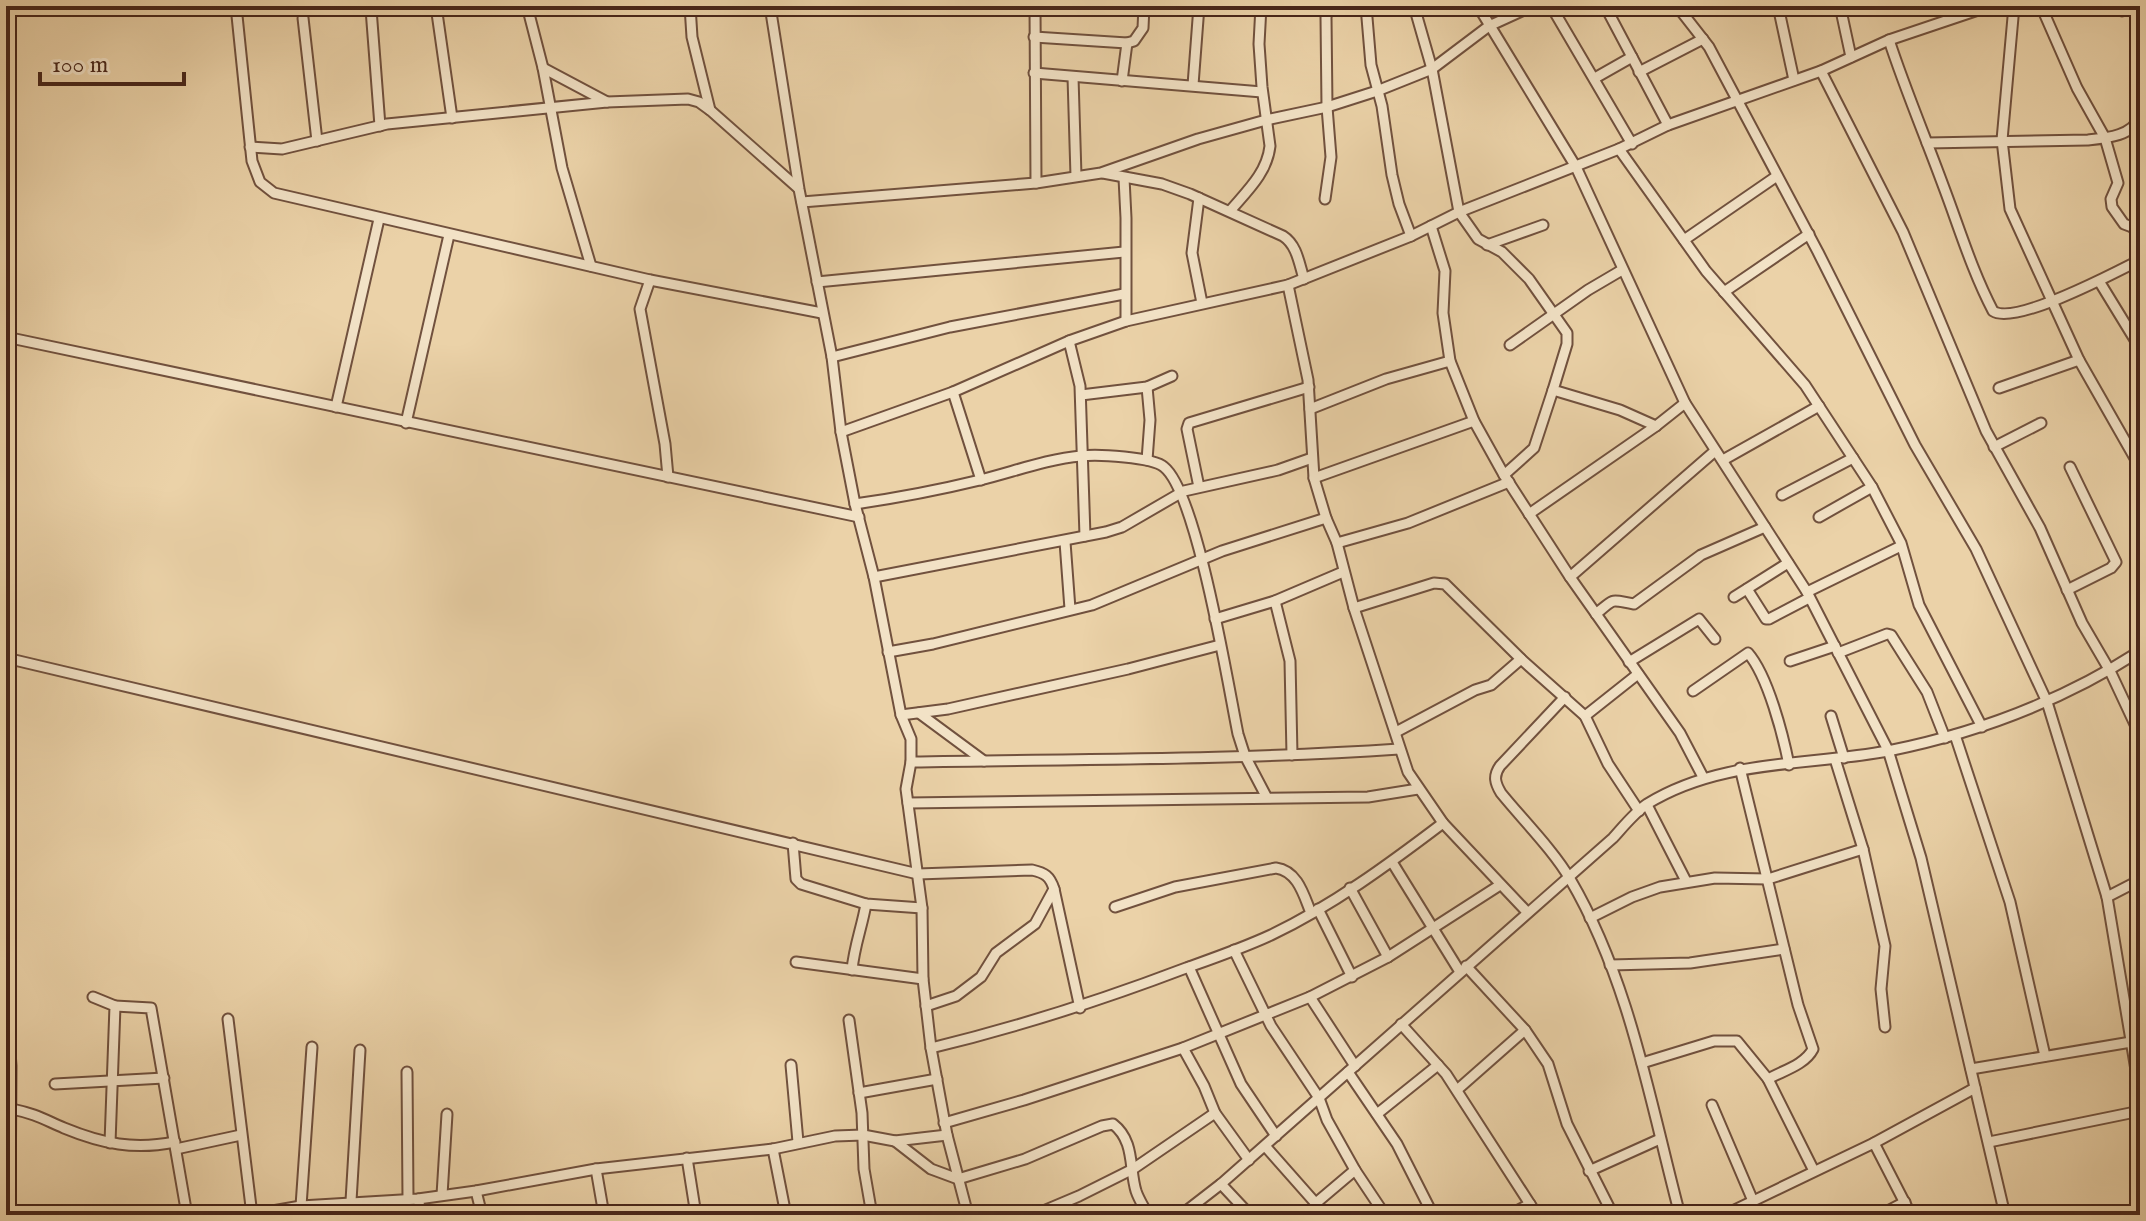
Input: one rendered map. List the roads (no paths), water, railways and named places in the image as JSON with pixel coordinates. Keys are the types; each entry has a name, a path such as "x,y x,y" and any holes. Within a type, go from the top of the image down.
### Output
{"street":[{"path":"236,6 250,147 255,173 265,189 281,197 650,280 822,313"},
{"path":"373,6 380,126"},
{"path":"436,6 452,118"},
{"path":"527,6 552,108 562,168 591,266"},
{"path":"690,6 692,37 710,110"},
{"path":"770,6 799,189 832,357 841,432 901,715 911,739 908,803 922,908 923,979 931,1048 944,1123 968,1215"},
{"path":"1035,6 1036,183"},
{"path":"1034,37 1127,43 1139,37 1143,28 1144,6"},
{"path":"1193,85 1199,6"},
{"path":"1230,211 1260,176 1269,159 1259,44 1261,6"},
{"path":"1325,199 1331,157 1327,107 1326,17 1329,6"},
{"path":"1366,6 1371,65 1392,175 1411,236"},
{"path":"1337,543 1408,523 1506,479 1534,448 1567,344 1567,333 1556,314 1515,263 1472,233 1459,212 1432,69 1414,6"},
{"path":"1478,6 1576,167 1685,403 1808,595 1888,750 1921,858 2005,1215"},
{"path":"802,202 1036,183 1101,173 1198,139 1327,107 1377,91 1432,69 1489,26 1533,6"},
{"path":"1551,6 1632,144"},
{"path":"1605,6 1668,125"},
{"path":"1677,6 1703,39 1809,234 1915,445 1976,549 2047,702 2107,897 2140,1090"},
{"path":"1778,6 1794,80"},
{"path":"1840,6 1851,57"},
{"path":"841,432 953,392 1069,341 1126,321 1288,285 1411,236 1459,212 1632,144 1668,125 1821,71 1889,40 1989,6"},
{"path":"2014,6 2002,140 2010,209 2079,360 2137,455 2140,467"},
{"path":"2041,6 2077,88 2105,138 2118,183 2111,199 2112,207 2124,224 2140,234"},
{"path":"303,18 317,141"},
{"path":"1639,72 1703,39"},
{"path":"1889,40 1910,105 1981,288 1993,311 2004,315 2051,302 2140,260"},
{"path":"1122,81 1127,43"},
{"path":"1595,78 1632,57"},
{"path":"543,68 607,102"},
{"path":"1821,71 1903,232 1994,447 2040,528 2082,623 2139,729"},
{"path":"1034,73 1262,92"},
{"path":"1073,77 1076,176"},
{"path":"250,147 275,150 380,126 452,118 607,102 688,99 710,110 799,189"},
{"path":"1927,143 2105,138 2130,130 2140,117"},
{"path":"1619,149 1724,292 1786,362 1819,406 1872,487 1901,546 1919,605 1982,727"},
{"path":"1101,173 1162,184 1230,211 1288,239 1295,249 1304,279"},
{"path":"1684,240 1777,176"},
{"path":"1124,178 1126,321"},
{"path":"1199,198 1192,253 1202,303"},
{"path":"336,407 379,219"},
{"path":"1487,245 1543,225"},
{"path":"1431,226 1443,260 1443,313 1450,361 1474,421 1506,479 1570,577 1680,733 1703,777"},
{"path":"1724,292 1809,234"},
{"path":"406,423 449,235"},
{"path":"817,282 1124,252"},
{"path":"1510,345 1622,270"},
{"path":"650,280 640,309 665,444 668,477"},
{"path":"2099,281 2140,348"},
{"path":"1288,285 1309,387 1314,478 1337,543 1343,572 1399,749 1418,789 1443,823 1527,912"},
{"path":"832,357 950,327 1124,294"},
{"path":"6,337 859,517"},
{"path":"1069,341 1081,395 1085,536"},
{"path":"1999,388 2079,360"},
{"path":"1310,409 1386,379 1450,361"},
{"path":"1081,395 1147,387 1172,376"},
{"path":"1147,387 1150,420 1147,460"},
{"path":"1199,487 1187,429 1189,423 1309,387"},
{"path":"1553,390 1620,410 1656,426"},
{"path":"953,392 981,480"},
{"path":"1529,514 1685,403"},
{"path":"1723,460 1819,406"},
{"path":"1314,478 1474,421"},
{"path":"1994,447 2041,423"},
{"path":"1570,577 1715,451"},
{"path":"855,504 981,480 1082,455 1147,460 1168,469 1202,559 1245,756 1266,796"},
{"path":"874,577 1065,542 1122,527 1180,494 1199,487 1278,470 1312,458"},
{"path":"1782,495 1853,458"},
{"path":"2067,590 2111,568 2116,562 2070,467"},
{"path":"1819,517 1872,487"},
{"path":"888,652 933,644 1109,600 1202,559 1326,518"},
{"path":"1596,614 1613,600 1634,604 1701,555 1765,527"},
{"path":"1065,542 1070,609"},
{"path":"1747,589 1766,619 1769,619 1901,546"},
{"path":"1734,597 1788,563"},
{"path":"1215,619 1275,601 1343,572"},
{"path":"1354,608 1440,582 1585,716 1608,764 1643,808 1686,881"},
{"path":"1275,601 1290,661 1292,755"},
{"path":"1629,662 1699,619 1715,639"},
{"path":"1790,661 1891,635 1950,736 2010,902 2045,1056"},
{"path":"901,715 1128,669 1220,645"},
{"path":"1181,1215 1265,1146 1643,808 1703,777 1740,768 1789,765 1888,750 1982,727 2047,702 2110,671 2140,651"},
{"path":"1693,691 1748,653 1774,708 1789,765"},
{"path":"6,658 918,874 1032,870 1045,873 1054,889 1080,1008"},
{"path":"1396,732 1475,690 1491,685 1521,659"},
{"path":"1585,716 1638,674"},
{"path":"1565,697 1500,766 1495,776 1501,793 1569,876 1610,965 1642,1063 1680,1215"},
{"path":"919,713 984,761"},
{"path":"1831,716 1885,946 1881,989 1885,1027"},
{"path":"911,762 1005,763 1399,749"},
{"path":"1740,768 1798,1005 1813,1049 1810,1056 1768,1079"},
{"path":"908,803 1368,797 1418,789"},
{"path":"931,1048 1080,1008 1268,937 1392,862 1443,823"},
{"path":"793,843 799,883 866,904 922,908"},
{"path":"1590,918 1632,897 1686,881 1735,877 1768,879 1863,849"},
{"path":"1392,862 1432,930 1463,969 1525,1030 1554,1076 1567,1124 1613,1215"},
{"path":"1115,907 1175,887 1276,868 1294,877 1352,977"},
{"path":"2107,897 2140,880"},
{"path":"944,1123 1218,1036 1310,997 1388,957 1500,885"},
{"path":"1350,888 1388,957"},
{"path":"926,1006 956,996 975,983 996,953 1035,924 1054,889"},
{"path":"852,970 853,950 866,904"},
{"path":"1610,965 1690,963 1784,949"},
{"path":"1234,950 1283,1046 1319,1098 1327,1120 1355,1170 1385,1215"},
{"path":"796,962 923,979"},
{"path":"1189,967 1241,1084 1276,1136"},
{"path":"93,997 115,1006 151,1008 187,1215"},
{"path":"1310,997 1422,1188 1433,1215"},
{"path":"110,1143 115,1006"},
{"path":"228,1019 250,1215 324,1203 413,1199 476,1191 596,1169 773,1149 835,1136 863,1135 895,1141 947,1135"},
{"path":"849,1020 859,1093 864,1169 872,1215"},
{"path":"1401,1024 1457,1090 1537,1215"},
{"path":"1457,1090 1525,1030"},
{"path":"1642,1063 1714,1041 1737,1041 1768,1079 1814,1171"},
{"path":"1971,1069 2131,1042"},
{"path":"6,1045 10,1052 12,1109 10,1215"},
{"path":"301,1206 312,1047"},
{"path":"1183,1048 1215,1113 1249,1160"},
{"path":"351,1201 360,1050"},
{"path":"791,1065 798,1142"},
{"path":"1377,1114 1438,1065"},
{"path":"407,1072 413,1199 422,1215"},
{"path":"55,1084 164,1078"},
{"path":"859,1093 937,1079"},
{"path":"1724,1215 1874,1143 1975,1088"},
{"path":"1712,1105 1753,1201"},
{"path":"12,1109 37,1114 61,1127 130,1147 175,1145 241,1135"},
{"path":"1989,1142 2140,1111"},
{"path":"1034,1215 1133,1169 1215,1113"},
{"path":"442,1195 447,1114"},
{"path":"895,1141 931,1169 958,1179 1025,1159 1110,1124 1116,1126 1128,1146 1135,1188 1148,1215"},
{"path":"1589,1171 1660,1139"},
{"path":"1874,1143 1911,1215"},
{"path":"1265,1146 1326,1215"},
{"path":"773,1149 786,1215"},
{"path":"687,1158 696,1215"},
{"path":"596,1169 604,1215"},
{"path":"1316,1203 1355,1170"},
{"path":"1221,1184 1250,1215"},
{"path":"476,1191 482,1215"},
{"path":"1880,1215 1905,1202"},
{"path":"324,1203 327,1215"},
{"path":"1509,1215 1530,1204"}]}
